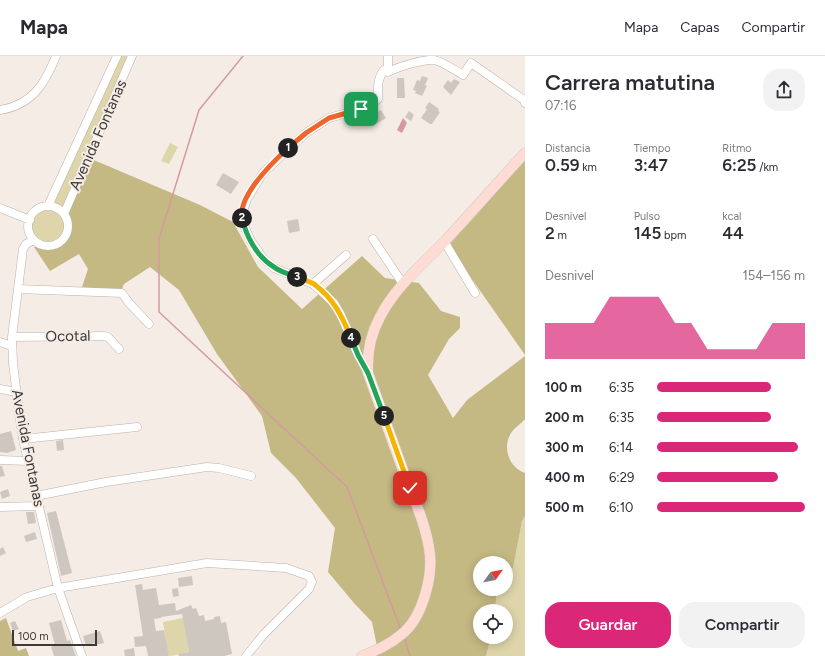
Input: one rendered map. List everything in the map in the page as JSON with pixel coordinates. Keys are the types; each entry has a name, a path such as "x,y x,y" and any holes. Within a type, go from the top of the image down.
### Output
{"main road":[{"path":"362,656 382,648 403,633 413,620 422,605 428,584 431,562 426,533 368,373 369,349 376,325 385,308 403,284 525,153"}],"street":[{"path":"0,110 19,105 35,93 47,77 56,56"},
{"name":"Avenida Fontanas","path":"48,206 117,56"},
{"name":"Avenida Fontanas","path":"64,214 132,56"},
{"path":"388,56 388,72"},
{"path":"368,373 334,303 313,284 274,268 254,247 242,214 247,199 263,173 287,149 306,133 329,118 361,109 378,99 378,84 384,70 388,72 394,69 434,60 463,75 471,63 524,100 525,103"},
{"path":"48,206 59,210 64,214 68,226 67,233 59,243 53,246 46,246 34,240 29,231 30,220 37,210 48,206"},
{"path":"0,208 30,220"},
{"path":"373,239 403,284"},
{"name":"Avenida Fontanas","path":"34,240 26,244 23,250 12,337 16,392 23,439 58,588 82,656"},
{"path":"444,241 475,293"},
{"path":"313,284 346,255"},
{"path":"18,289 122,293 129,303 149,324"},
{"name":"Ocotal","path":"12,337 104,336 108,337 119,349"},
{"path":"0,342 12,346"},
{"path":"0,389 16,392"},
{"path":"23,439 136,427"},
{"path":"0,460 28,461"},
{"path":"36,496 106,482 207,467 252,476"},
{"path":"0,507 38,506"},
{"path":"0,613 27,597 58,588 207,563 286,568 309,576 312,582 309,589 264,634 246,656"}],"shaded area":[{"path":"118,56 129,56 63,213 67,226 65,236 59,242 50,244 41,243 34,239 30,231 31,217 38,210 50,207"},
{"path":"403,118 407,123 402,133 397,130"},
{"path":"170,143 178,147 169,164 161,161"},
{"path":"525,155 525,355 446,242"},
{"path":"89,158 200,205 233,222 258,267 302,309 362,256 385,278 419,283 441,311 460,317 460,328 449,339 428,375 453,418 467,400 525,356 525,419 511,433 507,445 507,451 511,462 519,470 525,473 525,516 522,521 513,568 513,556 473,556 473,596 496,596 496,604 473,604 473,644 489,644 486,656 370,656 378,651 372,622 328,572 335,528 296,478 271,453 262,416 217,354 179,290 150,267 124,284 121,291 81,290 88,269 79,254 50,271 34,247 39,244 54,245 64,239 67,221 64,214"},
{"path":"525,516 525,656 486,656 489,644 513,644 513,604 496,604 496,596 513,596 513,568 522,521"},
{"path":"6,618 18,651 26,648 29,656 0,656 0,621"},
{"path":"183,618 189,652 170,656 168,654 163,622"}],"building":[{"path":"422,76 428,78 425,85 427,86 422,96 415,93 416,91 413,90 417,80 420,81"},
{"path":"397,78 404,78 405,98 397,98"},
{"path":"454,79 460,82 451,95 443,87 448,80 451,83"},
{"path":"429,102 439,109 438,111 440,112 432,124 421,118 427,109 425,108"},
{"path":"381,110 386,118 373,126 368,117"},
{"path":"409,111 414,115 411,121 405,117"},
{"path":"223,173 239,182 231,194 216,185"},
{"path":"298,219 300,231 289,233 287,221"},
{"path":"11,431 16,450 7,453 0,452 0,434"},
{"path":"63,440 64,450 57,451 56,441"},
{"path":"0,466 2,466 5,476 0,477"},
{"path":"8,489 10,496 2,499 0,492"},
{"path":"56,511 72,573 61,576 47,513"},
{"path":"26,512 34,512 36,523 28,524"},
{"path":"35,532 37,539 26,542 24,536"},
{"path":"3,547 6,553 0,556 0,549"},
{"path":"192,576 193,585 179,587 178,578"},
{"path":"142,584 143,590 156,588 159,605 175,603 176,611 191,605 193,609 196,608 199,616 204,615 205,621 220,616 221,623 226,622 232,654 224,656 179,656 178,654 189,652 182,614 154,619 156,631 164,630 169,656 148,656 146,646 135,647 134,637 143,636 135,585"},
{"path":"178,588 179,596 173,597 172,589"},
{"path":"61,620 67,641 70,640 76,656 54,656 51,647 55,645 49,623"},
{"path":"15,621 19,629 13,631 10,623"},
{"path":"100,631 104,643 95,645 94,643 86,646 83,636"},
{"path":"134,648 135,656 125,656 124,650"}],"waterway":[{"path":"243,56 199,110 159,239 159,312 347,487 401,630"},
{"path":"404,637 410,656"}],"route":[{"path":"361,109 329,118 306,133 287,149 263,173 247,199 242,214 245,228 251,241 263,258 274,268 313,284 334,303 368,373 410,488"}]}
